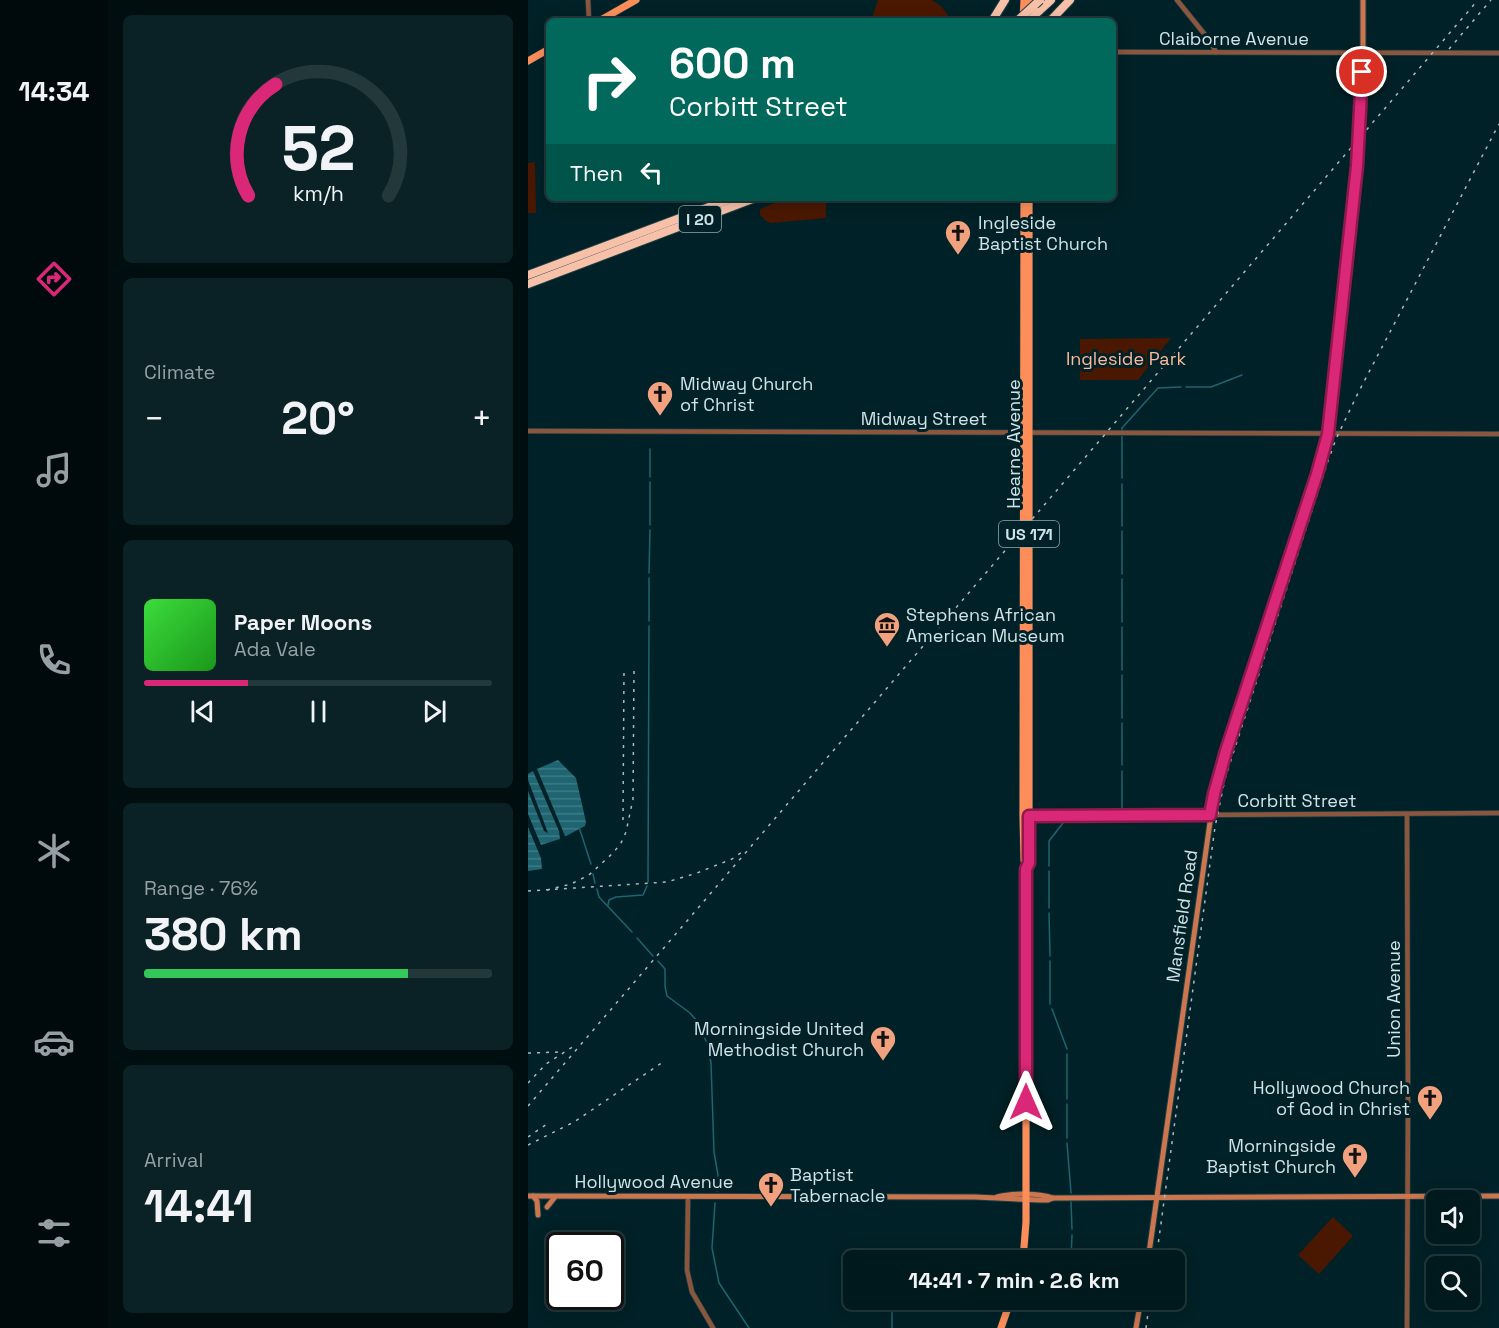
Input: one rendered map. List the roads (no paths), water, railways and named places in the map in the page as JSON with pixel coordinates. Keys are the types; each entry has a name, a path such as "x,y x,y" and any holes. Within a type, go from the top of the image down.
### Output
{"highway":[{"path":"994,18 1005,0"},
{"path":"1020,18 1040,0"},
{"path":"1032,18 1052,0"},
{"path":"1053,18 1070,0"},
{"name":"I 20","path":"528,275 725,201"},
{"name":"I 20","path":"528,284 747,201"}],"main road":[{"path":"604,18 636,0"},
{"name":"Mansfield Road","path":"1150,1250 1214,794 1226,751 1322,460 1357,166 1363,53 1363,0"},
{"path":"1024,18 1028,1"},
{"path":"1028,1 1029,18"},
{"path":"528,61 546,51"},
{"name":"Hearne Avenue","path":"1024,201 1026,816 1029,863 1026,869 1026,1233 1024,1250"},
{"name":"Hearne Avenue","path":"1026,434 1029,201"},
{"name":"Hollywood Avenue","path":"531,1196 995,1197 1002,1195 1053,1198 1499,1196"},
{"path":"531,1196 537,1201 537,1215"},
{"path":"547,1207 556,1196"},
{"path":"1001,1328 1007,1310"},
{"path":"1136,1328 1140,1310"}],"street":[{"path":"588,0 589,18"},
{"path":"1177,0 1210,41 1216,52"},
{"name":"Claiborne Avenue","path":"1116,52 1499,53"},
{"name":"Midway Street","path":"528,431 1499,434"},
{"name":"Corbitt Street","path":"1026,816 1499,813"},
{"name":"Union Avenue","path":"1407,814 1407,1328"},
{"path":"688,1197 687,1270 692,1292 713,1328"}],"water":[{"path":"558,760 576,778 586,822 585,826 566,836 537,769"},
{"path":"533,771 559,831 560,839 541,845 528,814 528,791 544,831 548,833 528,780 528,774"},
{"path":"528,827 541,858 542,869 528,871"}],"waterway":[{"path":"1186,387 1211,387 1242,375"},
{"path":"1122,430 1158,388 1181,387"},
{"path":"1122,436 1122,478"},
{"path":"650,449 650,477"},
{"path":"650,482 650,525"},
{"path":"1122,484 1122,526"},
{"path":"649,573 650,530"},
{"path":"1122,531 1122,574"},
{"path":"649,578 649,621"},
{"path":"1122,579 1122,622"},
{"path":"648,882 649,626"},
{"path":"1122,627 1122,670"},
{"path":"1122,675 1122,718"},
{"path":"1122,723 1122,765"},
{"path":"1122,771 1122,811"},
{"path":"1049,866 1049,841 1070,818"},
{"path":"579,827 591,864"},
{"path":"1049,871 1049,908"},
{"path":"593,874 595,883"},
{"path":"608,905 609,900 616,897 643,895 647,886"},
{"path":"597,889 599,897 632,932"},
{"path":"1049,913 1050,956"},
{"path":"637,938 653,956"},
{"path":"658,961 665,969 667,996 697,1021 707,1043 711,1063 717,1191"},
{"path":"1050,961 1050,1004"},
{"path":"1052,1009 1067,1049"},
{"path":"1067,1054 1067,1099"},
{"path":"1067,1104 1067,1138"},
{"path":"1067,1143 1071,1193"},
{"path":"1071,1202 1072,1229"},
{"path":"715,1203 712,1248 719,1283 749,1328"},
{"path":"1071,1250 1072,1235"},
{"path":"892,1310 892,1328"}],"railway":[{"path":"528,1106 1478,0"},
{"path":"1449,49 1491,0"},
{"path":"1157,1250 1215,827 1225,779 1336,439 1499,124"},
{"path":"623,820 624,670"},
{"path":"547,890 571,884 589,875 613,853 626,832 633,799 634,670"},
{"path":"528,891 667,882 697,873 732,859 742,852"},
{"path":"528,1083 546,1064 574,1046"},
{"path":"528,1053 561,1052"},
{"path":"528,1145 574,1122 663,1062"},
{"path":"528,1137 547,1124"},
{"path":"1146,1328 1148,1310"}],"place":[{"name":"Ingleside Baptist Church","path":"958,256"},
{"name":"Midway Church of Christ","path":"660,417"},
{"name":"Stephens African American Museum","path":"887,648"},
{"name":"Morningside United Methodist Church","path":"883,1062"},
{"name":"Hollywood Church of God in Christ","path":"1430,1121"},
{"name":"Morningside Baptist Church","path":"1355,1179"},
{"name":"Baptist Tabernacle","path":"771,1208"}],"park label":[{"name":"Ingleside Park","path":"1126,359"}]}
